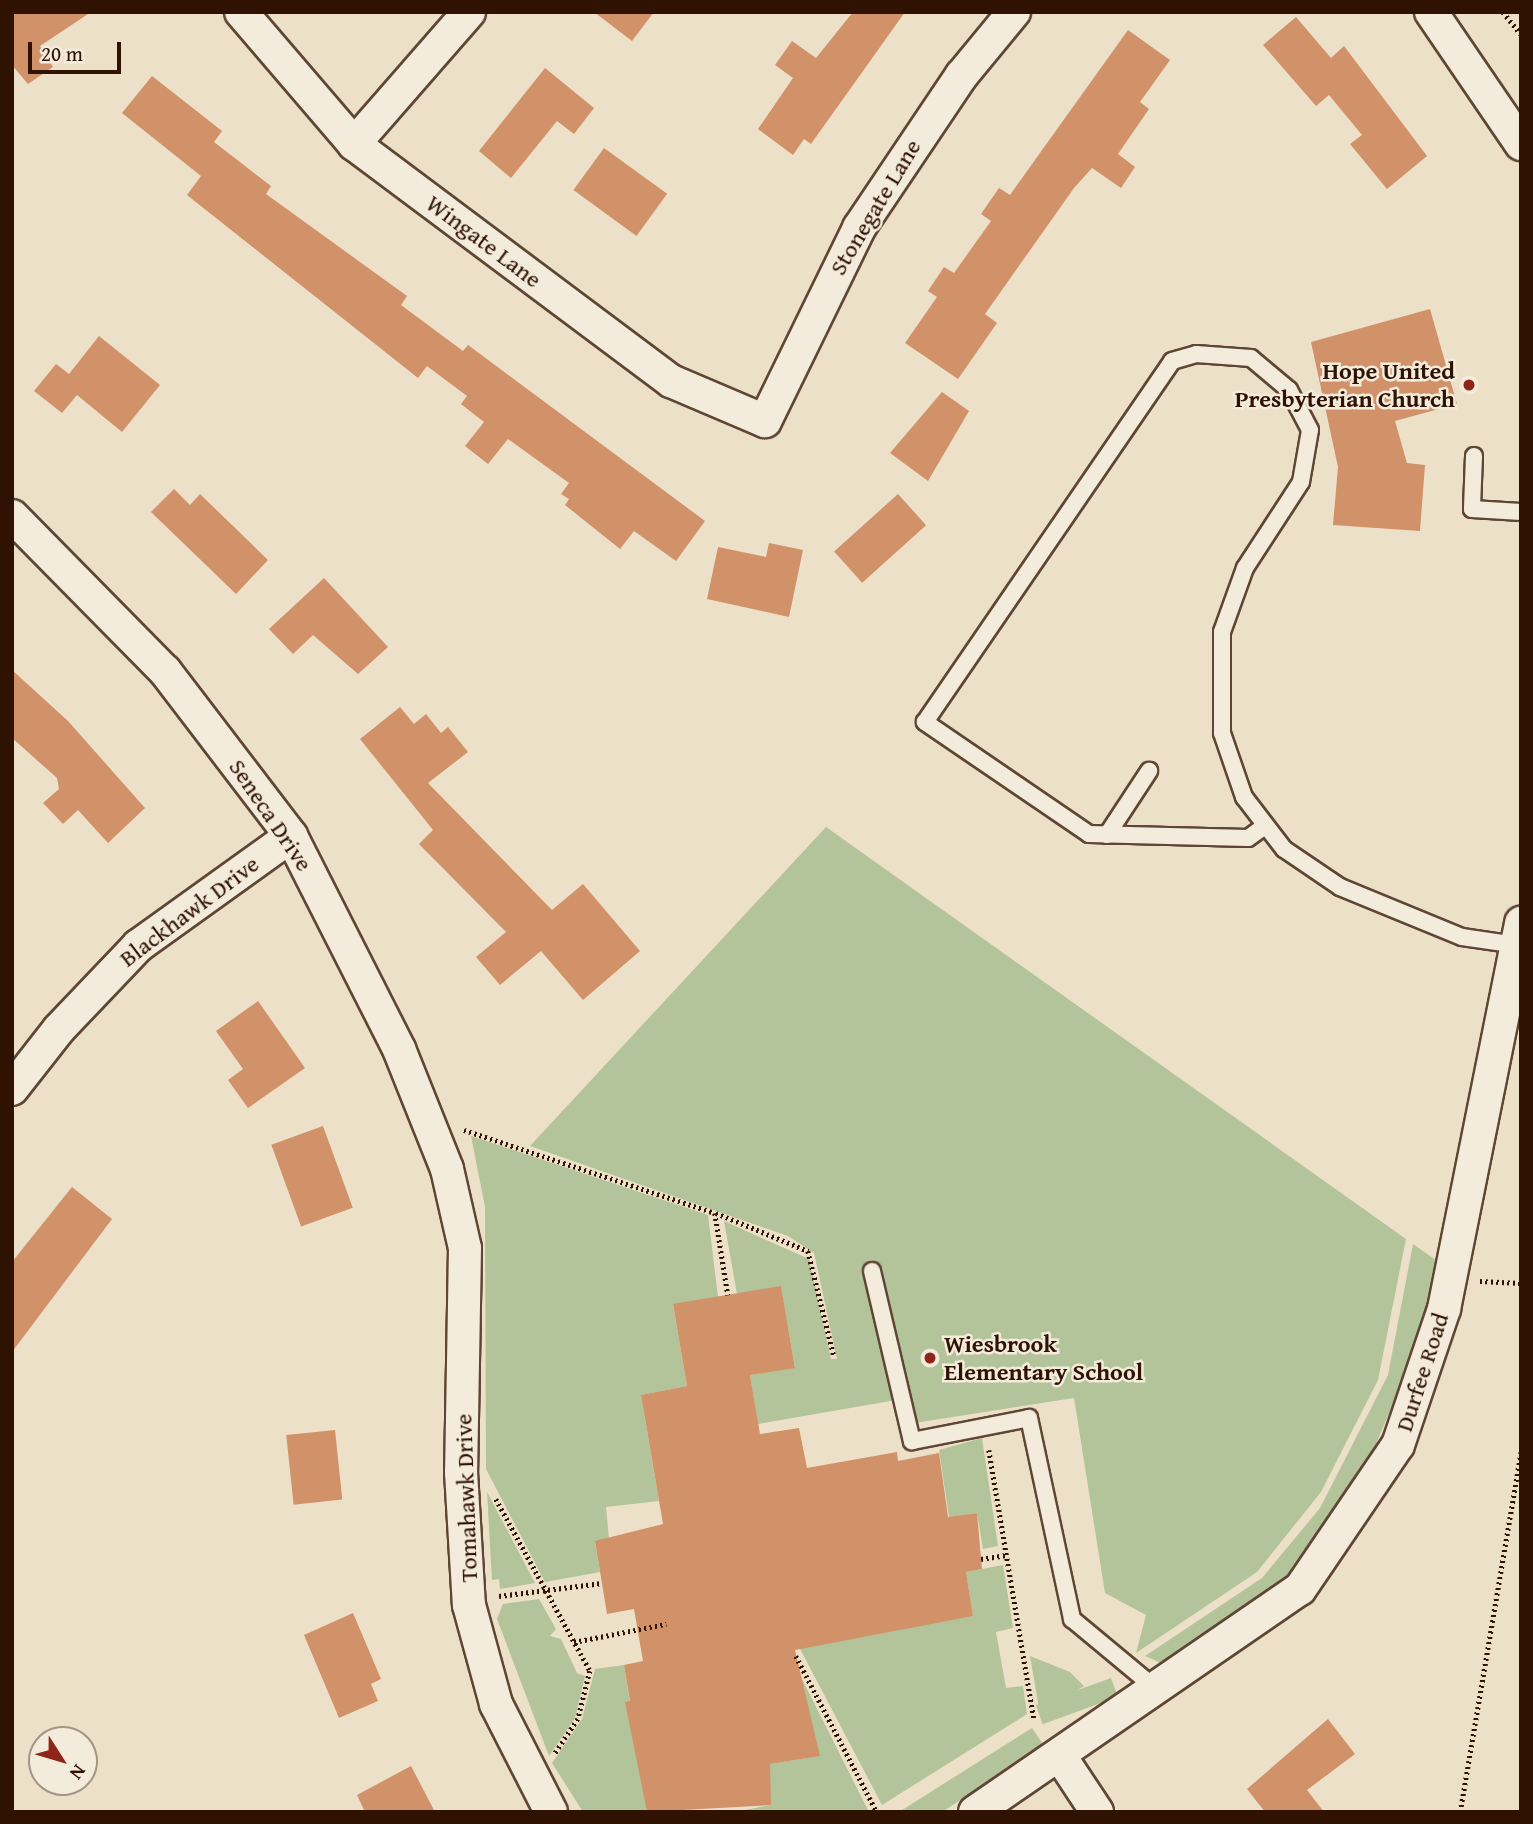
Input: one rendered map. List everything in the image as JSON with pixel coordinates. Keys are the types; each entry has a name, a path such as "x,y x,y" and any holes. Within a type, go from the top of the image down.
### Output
{"street":[{"name":"Wingate Lane","path":"241,12 354,145 671,381 765,421"},
{"path":"354,145 469,12"},
{"name":"Stonegate Lane","path":"765,421 859,228 962,75 1014,12"},
{"path":"1431,12 1521,144"},
{"name":"Seneca Drive","path":"12,516 165,671 290,836 366,977 447,1168"},
{"name":"Blackhawk Drive","path":"12,1089 59,1029 138,946 290,836"},
{"name":"Durfee Road","path":"975,1812 1300,1589 1398,1445 1430,1363 1450,1279 1519,934"},
{"name":"Tomahawk Drive","path":"447,1168 465,1248 461,1472 469,1605 496,1704 551,1812"},
{"path":"1060,1756 1097,1812"}],"lane":[{"path":"1262,828 1248,838 1089,834 925,722 1172,361 1196,354 1251,358 1289,390 1310,430 1301,482 1232,599 1218,665 1231,766 1262,828 1314,873 1350,892 1462,937 1519,934"},
{"path":"1474,456 1472,509 1521,512"},
{"path":"1107,835 1149,771"},
{"path":"872,1271 912,1441 1029,1418 1072,1619 1155,1688"}],"path":[{"path":"1503,12 1521,34"},
{"path":"463,1130 715,1213 808,1251 834,1356"},
{"path":"715,1213 728,1296"},
{"path":"1450,1279 1521,1283"},
{"path":"986,1427 1034,1718"},
{"path":"1460,1812 1521,1450"},
{"path":"494,1495 543,1590 590,1671 578,1719 547,1762"},
{"path":"981,1559 1007,1555"},
{"path":"489,1597 602,1583"},
{"path":"573,1642 666,1624"},
{"path":"796,1656 877,1812"}],"green space":[{"path":"826,827 1406,1239 1378,1380 1321,1492 1257,1572 1136,1653 1146,1615 1105,1593 1074,1398 908,1424 902,1399 758,1424 750,1375 795,1367 781,1287 737,1294 724,1221 809,1259 831,1359 837,1359 814,1253 788,1236 530,1146"},
{"path":"471,1136 708,1215 718,1297 673,1305 687,1386 641,1395 659,1501 606,1507 609,1539 595,1542 600,1572 545,1582 486,1469 485,1207"},
{"path":"1413,1244 1437,1261 1417,1347 1367,1465 1311,1551 1286,1580 1168,1666 1145,1656 1262,1578 1320,1508 1388,1375"},
{"path":"982,1438 998,1546 983,1549 977,1513 949,1517 939,1450"},
{"path":"487,1492 535,1583 500,1589 499,1579 492,1580"},
{"path":"1003,1565 1013,1628 996,1632 1006,1688 1023,1686 1027,1714 882,1805 798,1645 973,1616 966,1572"},
{"path":"539,1599 556,1629 550,1636 561,1639 577,1673 585,1676 575,1718 549,1756 497,1619 503,1604"},
{"path":"1030,1656 1070,1672 1084,1686 1040,1714"},
{"path":"624,1665 647,1812 583,1812 552,1763 582,1719 595,1669"},
{"path":"799,1673 869,1812 734,1812 770,1805 770,1764 819,1756"},
{"path":"1111,1678 1118,1697 1043,1724 1036,1705"},
{"path":"1032,1728 1044,1746 942,1812 899,1812"}],"building":[{"path":"12,12 91,12 40,46 53,67 28,84 12,65"},
{"path":"594,12 654,12 632,41"},
{"path":"853,12 905,12 811,144 804,139 793,155 758,129 793,78 775,65 792,41 816,58"},
{"path":"1296,17 1331,58 1344,46 1427,156 1387,189 1350,144 1362,135 1329,95 1316,106 1263,45"},
{"path":"1128,30 1170,60 1140,102 1149,109 1118,154 1135,167 1121,188 1092,168 1074,188 985,314 997,323 958,379 905,343 937,297 928,291 944,267 954,273 991,221 981,214 999,188 1010,195"},
{"path":"545,68 594,108 574,134 557,121 511,178 479,151"},
{"path":"152,76 222,131 214,142 271,186 266,194 407,296 401,305 463,351 468,345 705,521 676,561 634,531 620,549 565,505 569,499 561,494 569,483 508,439 488,464 465,446 484,422 461,404 467,396 427,366 418,378 187,195 201,176 122,113"},
{"path":"604,148 667,194 637,236 573,190"},
{"path":"1430,309 1457,404 1395,421 1407,463 1425,465 1420,531 1333,525 1338,467 1311,342"},
{"path":"99,336 160,385 122,432 77,395 62,413 34,391 56,364 69,374"},
{"path":"942,392 969,411 928,481 890,453"},
{"path":"174,489 190,505 200,494 268,560 236,594 151,512"},
{"path":"898,494 926,525 862,583 834,552"},
{"path":"769,543 803,550 789,617 707,599 718,547 766,557"},
{"path":"324,578 388,647 358,674 313,635 293,654 269,629"},
{"path":"12,670 68,721 145,808 108,843 78,810 63,824 43,803 59,789 57,778 12,738"},
{"path":"400,707 414,724 426,714 441,733 448,727 468,752 428,783 552,910 583,884 640,951 583,1000 541,951 500,985 476,957 506,932 419,844 433,830 360,739"},
{"path":"258,1001 305,1068 248,1108 228,1080 243,1069 216,1031"},
{"path":"323,1126 353,1208 301,1227 271,1145"},
{"path":"72,1187 112,1219 12,1352 12,1262"},
{"name":"Wiesbrook Elementary School","path":"781,1286 795,1368 750,1375 760,1434 799,1428 807,1468 897,1452 898,1461 939,1453 948,1517 977,1513 982,1569 966,1572 973,1616 795,1650 820,1756 770,1764 771,1805 647,1812 625,1702 630,1701 624,1665 643,1661 634,1609 607,1614 595,1541 663,1524 641,1395 687,1386 673,1304"},
{"path":"335,1430 342,1500 294,1505 286,1435"},
{"path":"353,1613 381,1679 371,1684 378,1701 339,1718 304,1635"},
{"path":"1328,1719 1355,1754 1307,1790 1324,1812 1265,1812 1247,1789"},
{"path":"411,1766 435,1812 365,1812 357,1795"}],"place":[{"name":"Hope United Presbyterian Church","path":"1469,385"},
{"name":"Wiesbrook Elementary School","path":"930,1358"}]}
